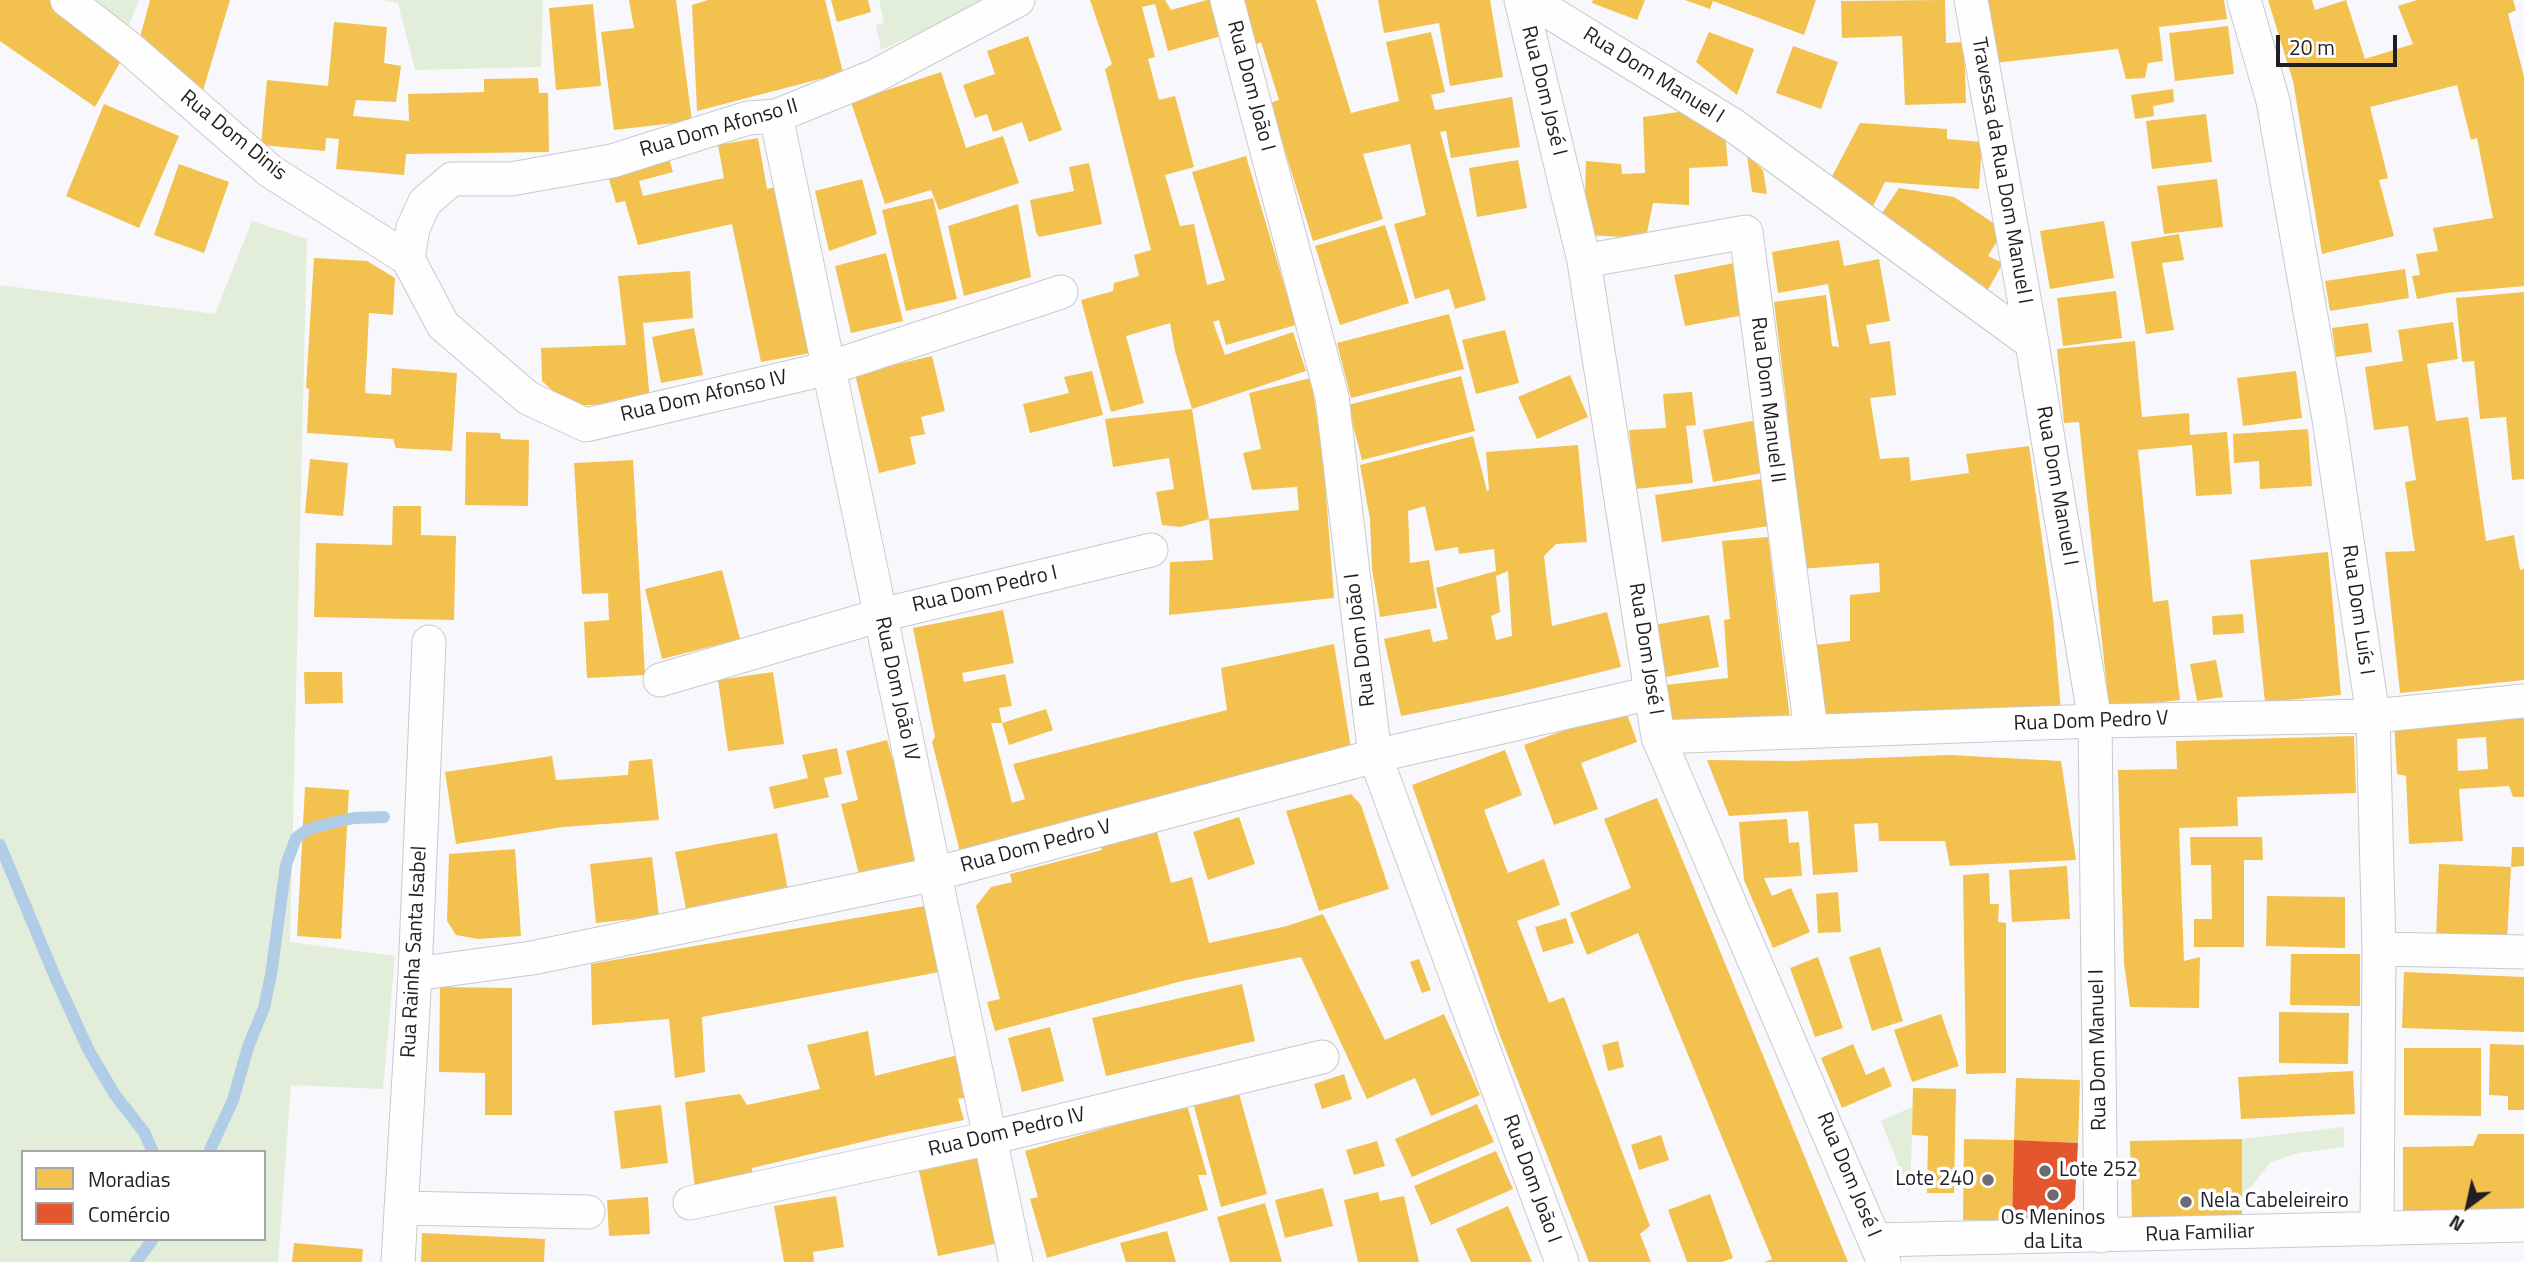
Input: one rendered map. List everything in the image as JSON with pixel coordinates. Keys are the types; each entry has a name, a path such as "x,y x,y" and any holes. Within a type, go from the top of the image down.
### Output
{"street":[{"name":"Rua Dom Dinis","path":"67,0 128,47 271,171 408,260"},
{"name":"Rua Dom Afonso II","path":"408,260 413,228 425,202 452,179 511,179 611,161 748,118 776,116 875,76 1018,0"},
{"name":"Rua Dom João I","path":"1227,0 1332,397 1375,756 1562,1262"},
{"name":"Rua Dom José I","path":"1521,0 1584,261 1658,737 1880,1251"},
{"name":"Rua Dom Manuel I","path":"1530,0 1733,125 2032,343 2095,721 2101,1236"},
{"name":"Travessa da Rua Dom Manuel I","path":"1970,0 2032,343"},
{"name":"Rua Dom Luís I","path":"2244,0 2276,114 2329,419 2372,716 2379,949 2377,1229"},
{"name":"Rua Dom João IV","path":"776,116 1016,1262"},
{"name":"Rua Dom Manuel II","path":"1584,261 1746,232 1811,731"},
{"name":"Rua Dom Afonso IV","path":"408,260 443,325 528,398 586,425 829,368 1061,292"},
{"name":"Rua Dom Pedro I","path":"660,680 881,615 1151,550"},
{"name":"Rua Rainha Santa Isabel","path":"398,1262 415,974 429,642"},
{"name":"Rua Dom Pedro V","path":"415,974 532,958 935,874 1375,756 1651,693"},
{"name":"Rua Dom Pedro V","path":"1658,737 2095,721 2372,716 2524,701"},
{"path":"2379,949 2524,952"},
{"name":"Rua Dom Pedro IV","path":"690,1203 990,1138 1322,1057"},
{"path":"401,1208 589,1212"},
{"name":"Rua Familiar","path":"1880,1251 2101,1236 2524,1226"}],"green space":[{"path":"96,0 139,0 128,27"},
{"path":"380,0 543,0 541,67 415,70 398,3"},
{"path":"879,0 981,0 982,5 881,50 876,24 884,23"},
{"path":"252,221 307,239 290,942 395,956 383,1089 291,1085 278,1262 0,1262 0,285 215,314"},
{"path":"1914,1106 1912,1135 1910,1194 1881,1121"},
{"path":"2344,1127 2344,1147 2299,1153 2271,1162 2240,1201 2242,1139"}],"building: Moradias":[{"path":"0,0 52,0 122,59 95,107 0,41"},
{"path":"150,0 230,0 202,94 139,41"},
{"path":"629,0 676,0 692,121 614,130 601,32 634,28"},
{"path":"708,0 825,0 843,73 697,111 692,5"},
{"path":"831,0 868,0 871,12 837,22"},
{"path":"1090,0 1165,0 1171,10 1215,0 1225,35 1168,51 1155,4 1142,7 1155,57 1148,59 1159,100 1175,96 1194,167 1165,175 1180,226 1194,224 1207,285 1225,280 1192,172 1246,156 1296,325 1226,345 1219,320 1213,322 1225,355 1293,332 1306,371 1192,409 1170,323 1126,336 1144,403 1111,412 1081,300 1113,291 1114,283 1139,276 1134,255 1151,250 1105,69 1112,64"},
{"path":"1242,0 1316,0 1351,113 1399,101 1386,42 1431,32 1445,92 1431,95 1435,110 1512,97 1520,147 1451,158 1446,131 1440,132 1486,300 1455,309 1449,289 1415,299 1394,224 1426,215 1410,144 1363,154 1383,219 1313,241 1270,103 1279,100 1261,42 1253,46"},
{"path":"1378,0 1490,0 1503,77 1450,86 1439,23 1384,33"},
{"path":"1593,0 1645,0 1637,20 1592,3"},
{"path":"1685,0 1816,0 1804,35 1713,1 1710,9"},
{"path":"1945,0 1946,43 1964,42 1966,103 1905,105 1902,36 1842,38 1841,1"},
{"path":"1978,0 2224,0 2227,19 2159,27 2163,61 2148,63 2145,78 2126,79 2118,49 1986,64"},
{"path":"2268,0 2312,0 2315,10 2346,0 2365,59 2413,44 2398,6 2417,0 2513,0 2516,10 2508,14 2524,77 2524,286 2446,293 2417,299 2412,276 2420,275 2416,254 2438,251 2433,228 2493,218 2477,138 2471,140 2457,85 2370,107 2388,178 2379,180 2394,236 2322,254 2293,81"},
{"path":"593,4 601,86 556,90 549,8"},
{"path":"334,22 387,27 384,63 401,66 396,102 356,100 353,116 409,121 408,94 484,92 484,79 538,78 539,93 548,93 549,152 406,154 404,175 336,169 339,139 326,138 325,151 261,145 267,80 328,86"},
{"path":"2228,26 2234,74 2175,81 2169,33"},
{"path":"1709,32 1754,49 1737,95 1696,62"},
{"path":"1028,36 1062,130 1029,142 1022,122 993,132 987,114 975,118 963,85 995,74 987,51"},
{"path":"1793,46 1838,62 1821,109 1776,93"},
{"path":"941,72 966,148 1003,136 1019,183 939,210 931,190 885,204 851,102"},
{"path":"2173,89 2174,102 2153,106 2154,116 2135,119 2131,95"},
{"path":"104,104 179,136 139,228 66,196"},
{"path":"1693,110 1725,132 1728,166 1689,168 1689,205 1653,203 1646,238 1584,235 1586,161 1621,164 1622,174 1645,173 1643,117"},
{"path":"2206,114 2212,162 2152,169 2146,121"},
{"path":"1860,123 1947,129 1947,139 1982,142 1979,189 1885,182 1871,210 1827,186"},
{"path":"758,138 767,189 780,186 811,353 761,362 732,224 638,245 625,201 616,203 607,172 668,155 673,172 639,181 643,196 724,178 718,145"},
{"path":"1747,155 1763,170 1767,194 1752,192"},
{"path":"1518,160 1527,208 1477,217 1469,168"},
{"path":"1089,163 1102,224 1039,237 1030,200 1074,191 1069,167"},
{"path":"179,164 229,182 204,253 154,235"},
{"path":"862,179 877,234 829,251 815,191"},
{"path":"2217,179 2223,227 2164,234 2157,186"},
{"path":"1899,188 1954,197 2004,230 1988,256 2003,263 1986,293 1880,216"},
{"path":"933,198 957,299 906,311 882,210"},
{"path":"1018,204 1031,277 964,296 948,226"},
{"path":"2104,221 2114,278 2050,289 2040,231"},
{"path":"1385,225 1409,303 1340,325 1315,246"},
{"path":"2179,234 2184,260 2162,263 2174,330 2146,334 2131,242"},
{"path":"1839,240 1844,266 1879,259 1890,321 1866,325 1870,344 1890,341 1896,395 1870,398 1880,459 1909,457 1911,481 1969,473 1966,454 2029,446 2053,617 2061,711 1822,722 1814,645 1850,641 1850,595 1880,592 1879,563 1800,569 1787,408 1774,302 1826,295 1832,346 1839,347 1828,284 1778,293 1772,252"},
{"path":"886,253 903,321 851,333 835,266"},
{"path":"314,258 367,261 395,278 393,315 369,313 365,393 391,395 392,368 457,373 452,451 396,448 393,439 307,433 309,389 306,388"},
{"path":"1734,263 1744,315 1685,326 1674,275"},
{"path":"2405,269 2409,298 2330,311 2325,281"},
{"path":"690,271 693,318 643,323 650,402 569,406 542,381 541,348 626,345 618,276"},
{"path":"2116,291 2122,338 2063,346 2057,298"},
{"path":"2524,292 2524,479 2512,480 2506,417 2480,419 2474,361 2462,362 2456,298"},
{"path":"1449,314 1464,369 1351,398 1337,343"},
{"path":"2453,322 2458,359 2427,364 2436,421 2468,417 2486,541 2514,535 2520,570 2524,569 2524,680 2400,693 2385,552 2415,551 2405,482 2416,480 2408,426 2374,430 2365,367 2403,361 2398,330"},
{"path":"2368,323 2372,352 2336,357 2332,328"},
{"path":"694,328 703,375 661,383 652,337"},
{"path":"1505,330 1519,383 1476,394 1462,340"},
{"path":"2135,341 2142,417 2189,413 2190,435 2227,432 2232,494 2196,496 2192,445 2138,450 2153,602 2168,600 2180,700 2109,708 2079,422 2064,423 2057,349"},
{"path":"932,356 945,411 921,417 925,434 910,437 916,464 879,473 855,374"},
{"path":"1092,371 1103,415 1030,433 1023,404 1069,393 1064,377"},
{"path":"2296,371 2302,418 2243,426 2237,378"},
{"path":"1570,375 1588,417 1537,439 1518,397"},
{"path":"1461,376 1475,431 1362,460 1348,405"},
{"path":"1311,378 1323,457 1334,598 1169,615 1170,562 1213,560 1209,519 1299,510 1297,487 1252,490 1243,453 1261,449 1249,393"},
{"path":"1692,392 1696,425 1686,426 1693,483 1635,489 1629,430 1666,428 1663,394"},
{"path":"1192,409 1209,519 1180,527 1162,525 1156,492 1174,489 1169,458 1113,467 1105,419"},
{"path":"1763,419 1773,471 1713,482 1703,430"},
{"path":"2308,429 2312,486 2260,489 2259,461 2234,463 2233,434"},
{"path":"466,432 500,433 501,439 529,440 528,506 465,505"},
{"path":"1473,436 1487,491 1486,452 1578,445 1587,542 1556,544 1544,556 1552,626 1607,612 1621,667 1507,695 1401,716 1384,639 1430,629 1433,642 1448,639 1436,588 1496,571 1494,549 1459,554 1458,547 1435,551 1425,506 1408,511 1410,563 1429,560 1437,608 1380,617 1372,569 1370,519 1360,465","holes":["1508,571 1512,636 1496,640 1491,616 1500,612 1496,576"]},
{"path":"310,459 348,463 343,516 305,513"},
{"path":"633,460 645,675 587,678 584,622 609,620 608,593 582,594 574,463"},
{"path":"1762,479 1769,526 1662,542 1655,495"},
{"path":"393,506 421,506 421,535 456,536 454,620 314,617 316,543 392,545"},
{"path":"1768,537 1790,719 1670,732 1664,685 1728,678 1724,620 1730,619 1722,541"},
{"path":"2328,552 2341,695 2265,702 2250,560"},
{"path":"722,570 740,639 662,659 645,589"},
{"path":"1003,610 1014,663 962,673 964,682 1005,674 1012,706 999,708 1002,723 991,723 1012,803 1025,799 1013,764 1227,710 1221,668 1334,644 1351,748 960,852 932,742 935,737 913,628"},
{"path":"2243,614 2244,633 2213,635 2212,616"},
{"path":"1709,615 1719,667 1660,678 1649,626"},
{"path":"2216,660 2223,697 2197,701 2190,664"},
{"path":"304,672 342,672 343,703 305,704"},
{"path":"773,672 784,744 728,751 718,680"},
{"path":"1625,708 1637,742 1581,763 1598,809 1554,825 1524,745"},
{"path":"1046,709 1053,730 1009,745 1002,723"},
{"path":"2524,715 2524,797 2513,797 2509,786 2459,789 2463,841 2409,844 2406,776 2397,774 2394,721","holes":["2486,737 2488,769 2458,771 2457,739"]},
{"path":"2354,736 2356,793 2237,797 2238,826 2179,828 2184,961 2200,957 2199,1008 2130,1007 2124,963 2118,770 2177,769 2176,741"},
{"path":"887,740 893,760 900,758 914,809 904,812 917,863 860,878 841,804 858,800 846,751"},
{"path":"837,748 842,774 824,778 829,797 774,809 769,787 808,778 802,755"},
{"path":"1505,750 1522,795 1484,810 1508,873 1544,859 1560,905 1517,921 1549,1003 1564,997 1650,1226 1640,1234 1651,1262 1589,1262 1499,1033 1412,785"},
{"path":"1950,755 2061,761 2076,860 1950,866 1945,841 1879,841 1878,823 1854,824 1858,872 1813,875 1808,811 1729,816 1707,760 1793,761"},
{"path":"552,756 556,780 628,775 629,761 652,759 659,820 563,827 456,844 445,772"},
{"path":"305,787 349,790 341,939 297,936"},
{"path":"1351,794 1361,805 1389,889 1319,911 1286,811"},
{"path":"1657,798 1848,1262 1764,1262 1772,1259 1638,933 1587,955 1570,913 1631,888 1604,819"},
{"path":"1239,817 1255,864 1208,880 1193,832"},
{"path":"1787,819 1789,843 1799,842 1802,876 1764,878 1772,896 1791,888 1810,932 1773,948 1744,880 1739,822"},
{"path":"1157,832 1171,883 1192,877 1209,943 1287,926 1323,914 1385,1040 1444,1014 1480,1095 1431,1116 1415,1078 1367,1099 1301,957 1182,981 995,1031 987,1002 1000,999 976,906 991,887 1012,882 1010,874 1102,850 1101,846"},
{"path":"777,833 788,890 686,909 675,852"},
{"path":"2190,837 2262,837 2263,860 2244,860 2244,947 2194,947 2194,919 2212,919 2211,865 2191,865"},
{"path":"2512,847 2524,847 2524,866 2511,867"},
{"path":"515,849 521,936 478,939 456,935 447,921 449,854"},
{"path":"652,857 659,916 596,923 590,864"},
{"path":"2439,864 2511,867 2507,940 2436,937"},
{"path":"2067,866 2070,919 2012,922 2009,870"},
{"path":"1989,873 1990,904 1999,904 1998,922 2006,923 2006,1073 1966,1074 1963,875"},
{"path":"1838,892 1841,932 1818,933 1816,894"},
{"path":"2267,896 2345,897 2345,948 2266,946"},
{"path":"925,906 939,972 702,1017 705,1072 675,1078 669,1019 592,1025 591,964"},
{"path":"1566,918 1574,943 1543,952 1535,927"},
{"path":"1880,947 1903,1021 1872,1031 1849,957"},
{"path":"2291,954 2360,954 2360,1006 2290,1005"},
{"path":"1818,957 1843,1028 1815,1037 1790,968"},
{"path":"1419,959 1431,990 1422,993 1410,962"},
{"path":"2404,972 2524,977 2524,1032 2402,1028"},
{"path":"1242,984 1255,1041 1106,1076 1092,1018"},
{"path":"440,987 512,988 512,1115 485,1115 485,1073 439,1072"},
{"path":"2279,1012 2349,1013 2348,1064 2279,1063"},
{"path":"1941,1014 1959,1066 1912,1082 1894,1030"},
{"path":"1050,1027 1064,1081 1022,1092 1008,1038"},
{"path":"868,1031 875,1076 958,1055 969,1097 958,1099 964,1120 752,1168 753,1178 695,1189 685,1102 740,1094 747,1105 820,1089 807,1045"},
{"path":"1618,1041 1624,1067 1608,1071 1602,1045"},
{"path":"1853,1044 1866,1075 1884,1067 1892,1086 1842,1108 1821,1058"},
{"path":"2490,1044 2524,1045 2524,1110 2508,1110 2508,1096 2489,1095"},
{"path":"2404,1048 2481,1048 2481,1116 2404,1115"},
{"path":"2353,1071 2355,1114 2241,1119 2238,1077"},
{"path":"1344,1074 1352,1099 1322,1109 1314,1084"},
{"path":"2016,1078 2080,1080 2078,1143 2014,1140"},
{"path":"1236,1083 1267,1194 1221,1207 1191,1095"},
{"path":"1913,1088 1956,1089 1954,1193 1927,1193 1928,1136 1912,1135"},
{"path":"1477,1104 1494,1142 1412,1177 1395,1139"},
{"path":"661,1105 668,1163 621,1169 614,1111"},
{"path":"1187,1105 1207,1175 1198,1175 1208,1210 1047,1258 1030,1199 1038,1197 1025,1151"},
{"path":"2478,1134 2524,1134 2524,1212 2403,1213 2403,1147 2473,1146"},
{"path":"1661,1135 1669,1160 1639,1170 1631,1145"},
{"name":"Lote 240","path":"1964,1139 2014,1140 2012,1221 1963,1220"},
{"path":"2242,1139 2242,1218 2132,1217 2130,1141"},
{"path":"1377,1141 1385,1166 1354,1175 1346,1150"},
{"path":"1496,1151 1513,1189 1431,1225 1414,1186"},
{"path":"979,1158 999,1243 938,1256 919,1171"},
{"path":"1323,1188 1333,1226 1285,1238 1275,1200"},
{"path":"1378,1192 1380,1201 1404,1196 1419,1262 1358,1262 1344,1200"},
{"path":"1710,1194 1733,1258 1722,1262 1687,1262 1668,1210"},
{"path":"836,1196 844,1247 813,1252 814,1262 784,1262 774,1206"},
{"path":"648,1197 650,1234 609,1236 607,1200"},
{"path":"1265,1203 1282,1262 1230,1262 1217,1217"},
{"path":"1508,1206 1532,1262 1471,1262 1456,1229"},
{"path":"1167,1231 1176,1262 1126,1262 1120,1243"},
{"path":"422,1233 545,1239 544,1262 421,1262"},
{"path":"294,1243 363,1249 362,1262 292,1262"}],"building: Comércio":[{"name":"Lote 252","path":"2014,1140 2078,1143 2075,1199 2054,1219 2012,1221"}],"waterway":[{"path":"210,1150 233,1100 248,1047 264,1008 286,865 296,838 309,829 327,824 354,818 384,817"},
{"path":"0,845 89,1051 115,1095 144,1132 152,1150"},
{"path":"136,1262 152,1241"}],"place":[{"name":"Lote 252","path":"2045,1171"},
{"name":"Lote 240","path":"1988,1180"},
{"name":"Os Meninos da Lita","path":"2053,1195"},
{"name":"Nela Cabeleireiro","path":"2186,1202"}]}
